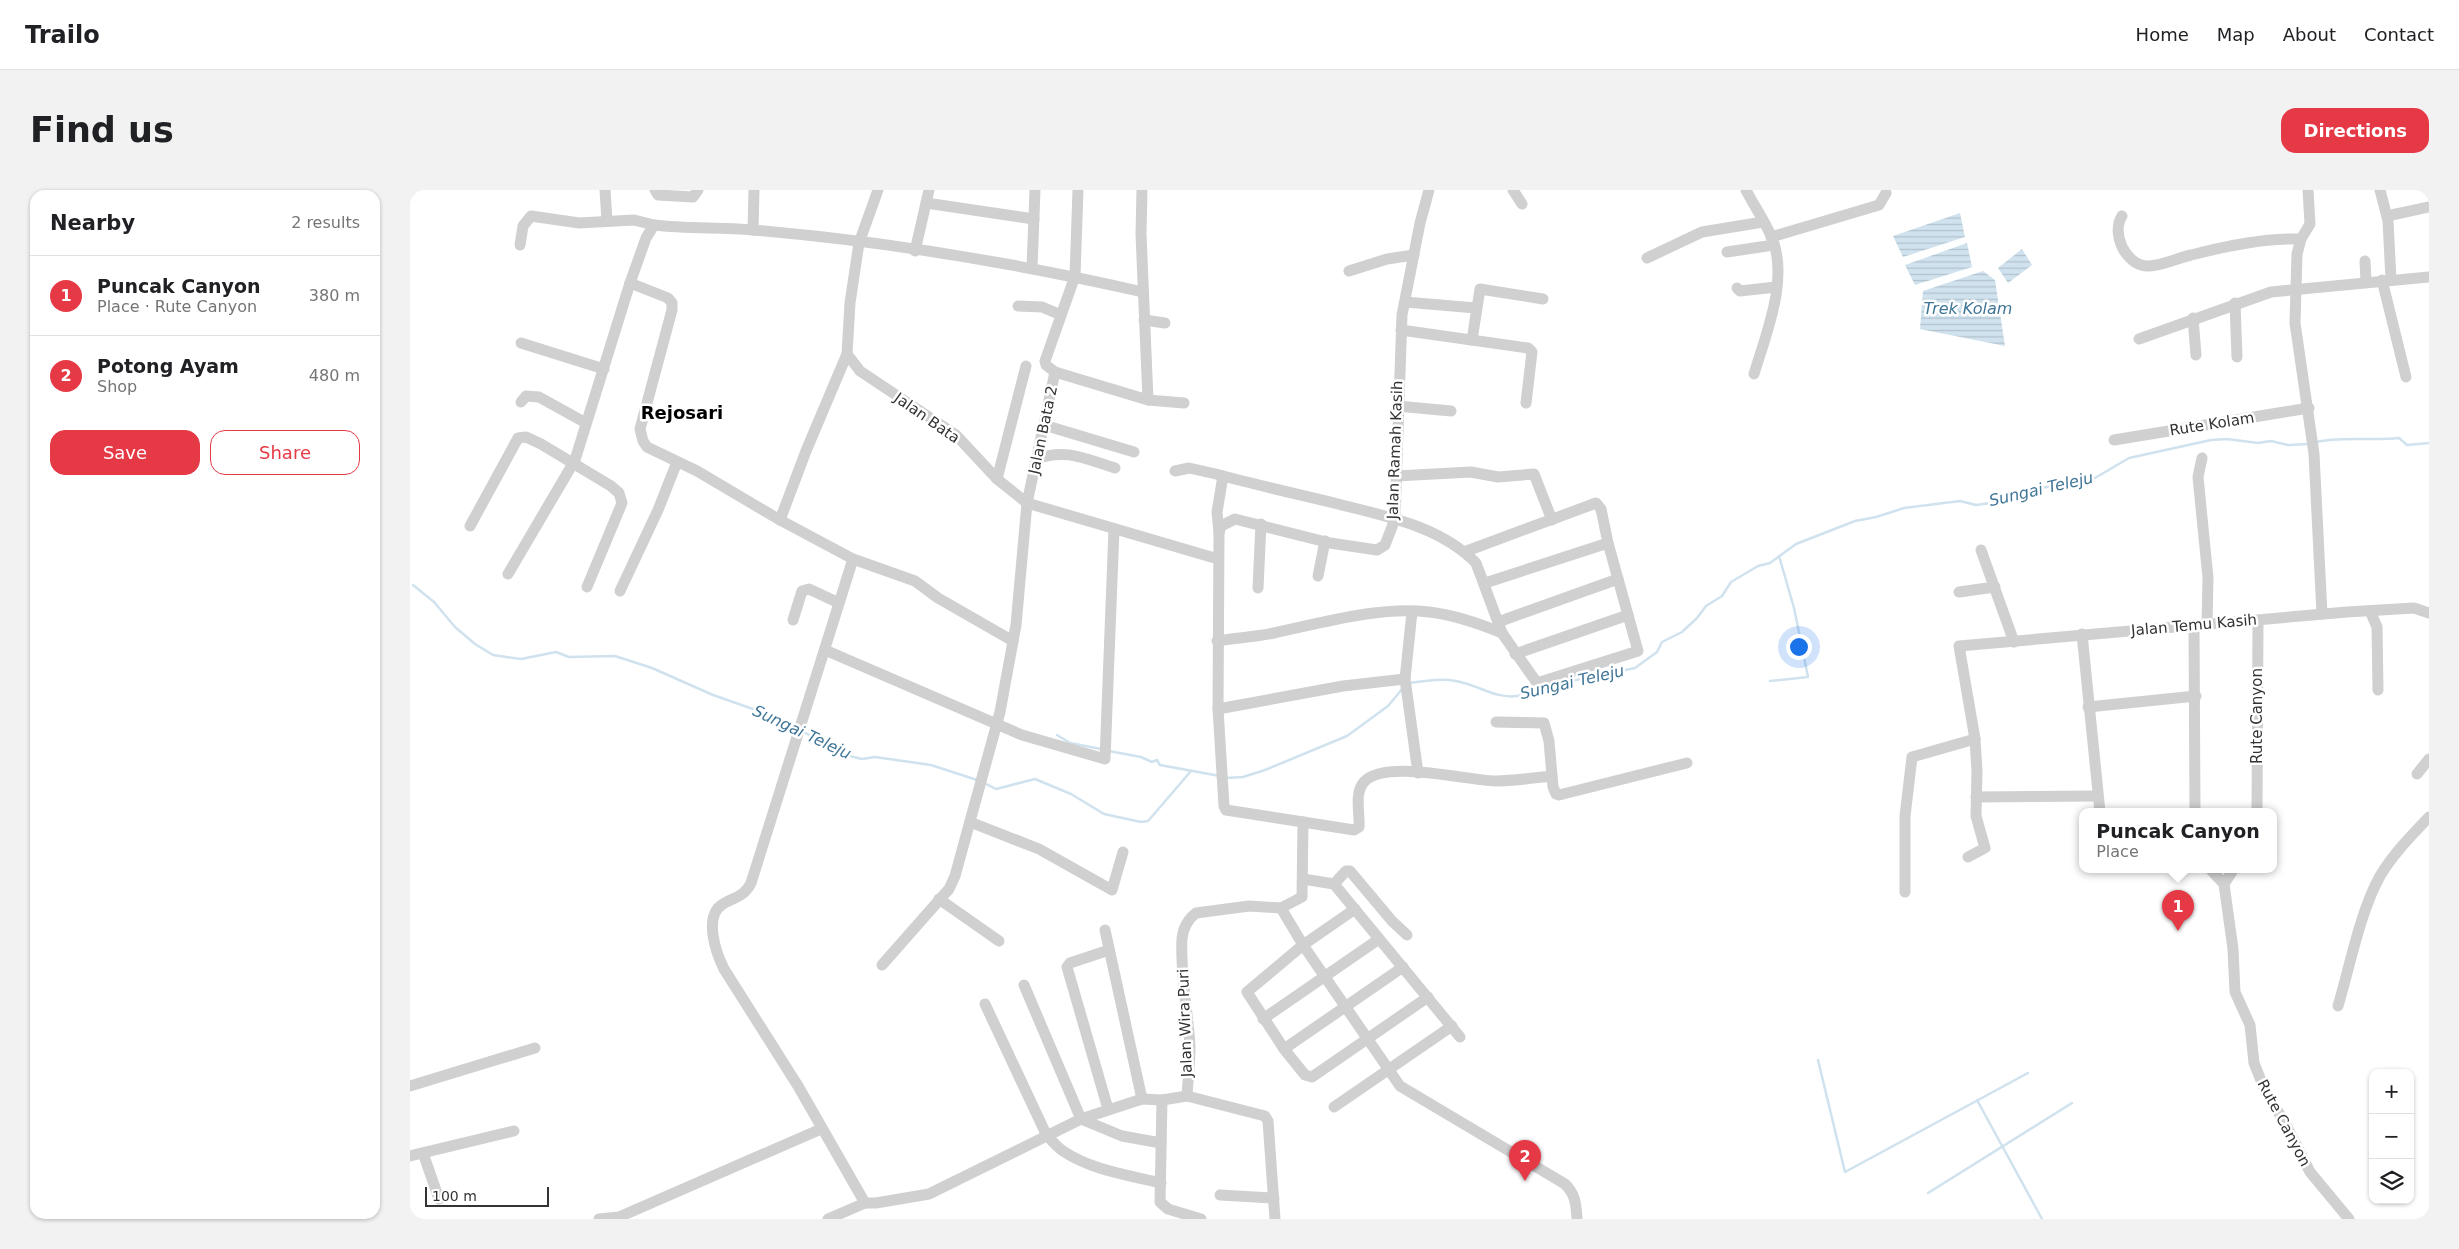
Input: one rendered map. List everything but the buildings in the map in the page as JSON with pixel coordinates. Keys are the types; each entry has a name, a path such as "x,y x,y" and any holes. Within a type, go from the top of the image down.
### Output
{"street":[{"path":"604,190 607,221"},
{"path":"655,190 658,195 685,198 693,197 698,190"},
{"path":"753,230 754,190"},
{"path":"780,520 806,451 847,354 850,303 859,243 878,190"},
{"path":"916,250 929,190"},
{"path":"1032,268 1035,190"},
{"name":"Jalan Bata 2","path":"882,965 949,889 955,876 997,724 1013,641 1027,503 1055,372 1046,365 1045,361 1075,276 1078,190"},
{"path":"1142,190 1143,292 1148,400"},
{"name":"Jalan Ramah Kasih","path":"1219,532 1221,526 1235,519 1325,541 1377,550 1384,545 1395,519 1401,330 1414,254 1430,190"},
{"path":"1513,190 1522,204"},
{"path":"1746,190 1772,241 1777,258 1776,301 1754,374"},
{"path":"2308,190 2310,224 2301,239 2297,254 2295,323 2309,408 2314,454 2322,614"},
{"path":"2380,190 2387,216 2391,252 2387,280 2406,377"},
{"path":"1727,252 1772,241 1879,205 1886,193"},
{"path":"926,203 1034,219"},
{"path":"2387,216 2429,207"},
{"path":"520,245 523,226 531,216 579,223 634,220 654,225 753,230 916,250 1032,268 1143,292"},
{"path":"2122,216 2117,224 2119,242 2129,256 2144,266 2156,266 2200,252 2255,241 2301,239"},
{"path":"1647,258 1702,232 1763,222"},
{"path":"508,574 573,463 630,283 646,238 654,225"},
{"path":"1349,270 1387,259 1414,254"},
{"path":"2364,262 2366,282"},
{"path":"2139,339 2193,318 2271,292 2429,277"},
{"path":"630,283 668,298 672,304 640,429 643,442 647,447 853,560 915,581 938,598 1013,641"},
{"path":"1737,288 1740,291 1776,287"},
{"path":"1472,340 1478,291 1482,288 1543,299"},
{"path":"1405,302 1476,308"},
{"path":"2236,304 2237,357"},
{"path":"1018,306 1042,308 1061,315"},
{"path":"2193,318 2196,355"},
{"path":"1144,320 1165,323"},
{"path":"1401,330 1530,350 1526,403"},
{"path":"521,343 604,369"},
{"name":"Jalan Bata","path":"847,354 860,371 870,379 956,435 996,480 1027,503 1218,559"},
{"path":"996,480 1026,366"},
{"path":"1055,372 1148,400 1184,403"},
{"path":"521,402 526,396 539,397 586,423"},
{"path":"1398,406 1451,411"},
{"name":"Rute Kolam","path":"2114,440 2309,408"},
{"path":"1044,425 1134,452"},
{"path":"470,526 518,438 526,437 617,490 621,496 622,503 587,587"},
{"path":"1036,459 1054,453 1071,454 1115,468"},
{"path":"2202,458 2198,477 2208,578 2207,624"},
{"path":"620,591 658,510 677,462"},
{"path":"1175,470 1189,468 1223,476 1395,519 1432,532 1464,552 1476,563 1500,627 1531,678 1540,684 1638,651 1599,504 1591,505 1464,552"},
{"path":"1396,476 1471,472 1498,477 1534,474 1552,520"},
{"path":"1223,476 1217,512 1219,532 1217,641 1221,789 1226,810 1354,830 1359,826 1358,799 1362,783 1374,774 1418,773 1494,781 1552,776"},
{"path":"1258,588 1261,524"},
{"path":"825,650 1031,738 1103,760 1106,757 1114,529"},
{"path":"1318,576 1325,541"},
{"path":"1485,583 1608,543"},
{"path":"1980,550 2014,642"},
{"path":"853,560 748,890 719,907 712,923 719,958 724,970 789,1071 821,1129 866,1203"},
{"path":"1217,641 1272,633 1337,619 1412,612 1428,612 1500,627 1618,580"},
{"path":"1959,592 1995,587"},
{"path":"793,620 802,591 809,589 839,602"},
{"name":"Jalan Temu Kasih","path":"1975,739 1959,646 2322,614 2414,608 2429,613"},
{"path":"2370,611 2377,627 2378,690"},
{"path":"1412,612 1406,684 1418,773"},
{"path":"1515,654 1628,615"},
{"name":"Rute Canyon","path":"2257,808 2258,620"},
{"path":"2194,625 2196,696 2195,808"},
{"path":"2082,634 2099,808"},
{"path":"1218,709 1343,686 1406,684"},
{"path":"2088,707 2196,696"},
{"path":"1496,722 1544,723 1549,740 1554,792 1559,795 1687,762"},
{"path":"1905,892 1904,816 1912,757 1975,739 1976,816 1985,848 1968,856"},
{"path":"2417,774 2429,759"},
{"path":"1976,797 2097,796"},
{"path":"2338,1006 2370,898 2381,875 2397,852 2429,817"},
{"path":"970,822 1039,849 1112,890 1123,852"},
{"path":"1302,897 1303,822"},
{"path":"1407,935 1392,921 1350,871 1281,908 1303,945 1400,1086 1566,1184 1575,1198 1577,1219"},
{"path":"2213,873 2224,884 2230,873"},
{"path":"1303,879 1328,883 1355,909 1460,1036"},
{"name":"Rute Canyon","path":"2224,884 2233,949 2235,992 2250,1024 2254,1064 2266,1093 2284,1121 2310,1172 2349,1219"},
{"path":"939,899 999,941"},
{"name":"Jalan Wira Puri","path":"828,1219 866,1203 929,1194 1046,1134 1108,1109 1142,1099 1162,1100 1187,1096 1190,1047 1183,956 1184,927 1189,918 1196,913 1249,906 1281,908"},
{"path":"1355,909 1303,945 1247,992 1284,1049 1305,1075 1312,1077 1428,997"},
{"path":"1105,930 1142,1099"},
{"path":"1264,1019 1379,939"},
{"path":"1108,950 1070,962 1067,967 1108,1109"},
{"path":"1284,1049 1403,967"},
{"path":"1024,985 1081,1119 1122,1136 1161,1143"},
{"path":"985,1004 1046,1134 1062,1151 1111,1171 1161,1183"},
{"path":"1334,1107 1388,1068 1452,1026"},
{"path":"410,1086 535,1048"},
{"path":"1187,1096 1265,1116 1268,1121 1275,1219"},
{"path":"1162,1100 1160,1202 1168,1209 1201,1219"},
{"path":"598,1219 619,1217 821,1129"},
{"path":"410,1156 514,1131"},
{"path":"423,1153 439,1199"},
{"path":"1220,1195 1274,1198"}],"water":[{"path":"1960,213 1965,237 1903,257 1893,236"},
{"path":"1967,243 1972,267 1915,285 1905,265"},
{"path":"2022,249 2032,265 2008,283 1998,268"},
{"name":"Trek Kolam","path":"1983,271 1995,280 2005,346 1920,329 1923,291"}],"waterway":[{"name":"Sungai Teleju","path":"2316,442 2335,439 2399,438 2407,445 2429,443"},
{"name":"Sungai Teleju","path":"1547,686 1635,668 1657,652 1662,642 1682,632 1697,618 1706,606 1722,596 1731,582 1758,566 1770,563 1796,544 1855,521 1876,517 1904,508 1960,501 1976,505 1991,503 2041,488 2095,478 2129,458 2211,440 2227,439 2258,443 2271,441 2288,445 2308,444"},
{"path":"1770,681 1808,677 1794,608 1779,556"},
{"name":"Sungai Teleju","path":"413,585 434,602 455,627 475,644 493,655 521,659 556,652 569,657 615,656 652,668 713,695 770,715 795,728"},
{"name":"Sungai Teleju","path":"1410,683 1450,680 1509,696 1520,695 1539,688"},
{"name":"Sungai Teleju","path":"1225,778 1243,777 1265,770 1347,736 1388,706 1403,688"},
{"name":"Sungai Teleju","path":"802,731 846,755 862,759 875,757 931,765 977,780"},
{"name":"Sungai Teleju","path":"1057,735 1070,743 1101,749"},
{"name":"Sungai Teleju","path":"1109,751 1141,757 1152,762 1157,760 1160,765 1220,776"},
{"name":"Sungai Teleju","path":"984,783 996,789 1035,779 1071,794 1104,814 1141,822 1148,821 1191,771"},
{"path":"1818,1060 1845,1172 2028,1073"},
{"path":"1977,1100 2042,1219"},
{"path":"1928,1193 2072,1103"}],"place":[{"name":"Puncak Canyon","path":"2178,931"},
{"name":"Potong Ayam","path":"1525,1181"}],"district":[{"name":"Rejosari","path":"682,412"}]}
